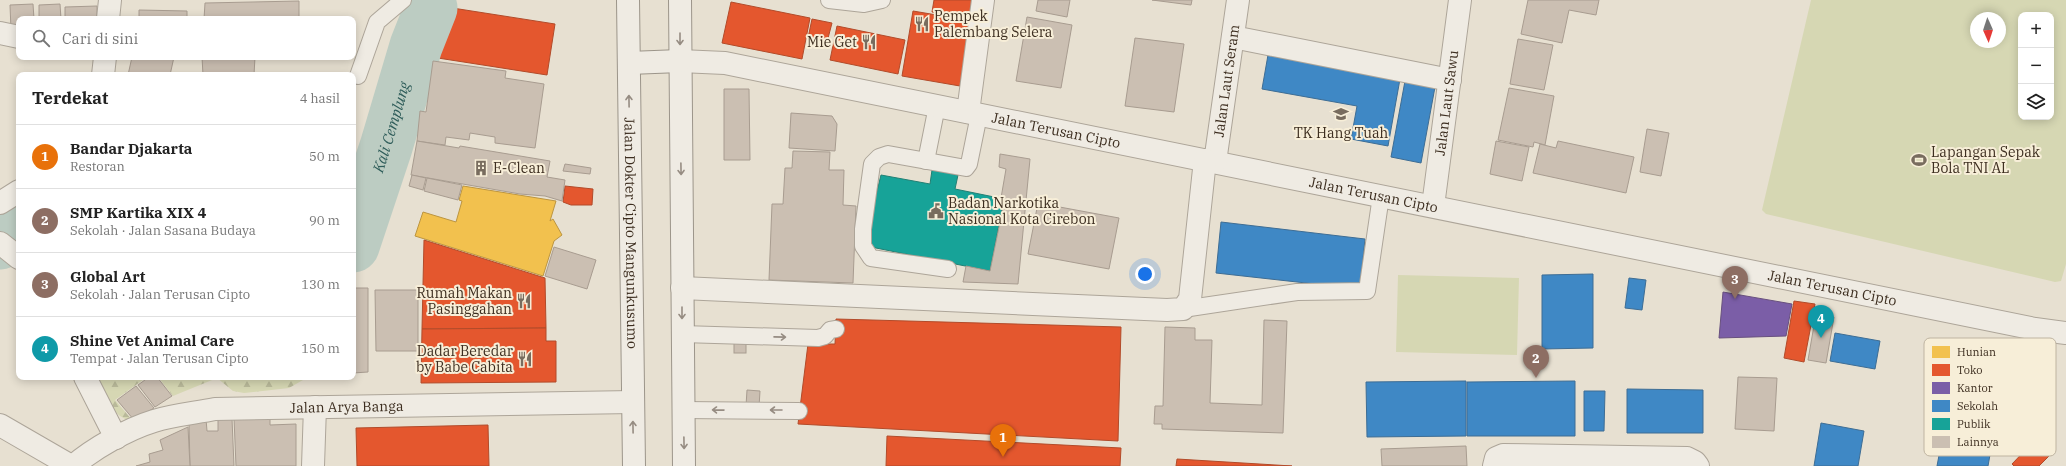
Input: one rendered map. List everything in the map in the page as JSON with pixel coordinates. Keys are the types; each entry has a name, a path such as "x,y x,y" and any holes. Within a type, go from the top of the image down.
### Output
{"street":[{"path":"108,16 110,0"},
{"name":"Jalan Dokter Cipto Mangunkusumo","path":"628,0 634,466"},
{"path":"680,0 684,466"},
{"path":"974,114 983,0"},
{"name":"Jalan Laut Seram","path":"1183,308 1190,299 1210,161 1233,37 1238,0"},
{"name":"Jalan Laut Sawu","path":"1433,206 1460,0"},
{"path":"0,33 16,36"},
{"path":"1233,37 1450,80"},
{"path":"103,72 105,60"},
{"name":"Jalan Terusan Cipto","path":"629,63 680,61 725,63 2036,329 2066,333"},
{"path":"0,203 16,193"},
{"path":"0,243 16,255"},
{"path":"682,288 1167,310 1183,308"},
{"path":"87,380 116,438"},
{"name":"Jalan Arya Banga","path":"72,466 116,438 154,421 215,409 633,402"},
{"path":"313,466 315,407"},
{"path":"0,425 72,466"},
{"path":"1494,466 1496,458 1502,455 1687,458 1695,462 1698,466"}],"lane":[{"path":"358,76 377,22 403,0"},
{"path":"829,0 864,4 882,0"},
{"path":"926,161 937,106"},
{"path":"948,269 871,258 863,246 863,229 872,164 879,157 888,154 966,168 969,164 974,114"},
{"path":"1183,308 1297,292 1367,291 1381,196"},
{"path":"682,334 818,341 830,330 836,329"},
{"path":"683,410 800,410"}],"green space":[{"name":"Lapangan Sepak Bola TNI AL","path":"1811,0 2066,0 2066,264 2061,281 2055,282 1766,214 1762,210"},
{"path":"1398,275 1519,278 1517,355 1396,352"},
{"path":"98,380 143,380 115,400 133,421 126,419 114,411"},
{"path":"160,380 212,380 173,396"},
{"path":"219,380 303,380 289,388 244,393 233,391"}],"building: Hunian":[{"path":"463,186 556,201 550,221 553,219 562,235 554,241 543,276 415,236 423,212 456,222 462,201 459,200"}],"building: Toko":[{"path":"934,0 974,0 971,18 932,12"},
{"path":"731,2 810,18 802,59 722,43"},
{"path":"446,7 555,24 547,75 425,56"},
{"path":"913,11 972,21 960,86 902,76"},
{"path":"812,19 832,23 827,42 808,38"},
{"path":"837,26 905,40 898,74 830,60"},
{"path":"565,186 593,189 592,205 571,205 563,202"},
{"path":"424,240 545,278 546,328 422,329"},
{"path":"1794,301 1815,304 1804,362 1784,358"},
{"path":"836,319 1121,327 1118,441 798,424 808,344 835,344"},
{"path":"546,328 546,341 556,341 556,382 421,383 422,329"},
{"path":"488,425 489,466 357,466 356,428"},
{"path":"887,436 1121,448 1120,466 886,466"},
{"path":"2020,456 2049,456 2039,466 2014,466 2012,464"},
{"path":"1177,459 1292,466 1176,466"}],"building: Kantor":[{"path":"1723,292 1792,304 1786,336 1719,338"}],"building: Sekolah":[{"path":"1268,55 1400,79 1388,146 1351,139 1357,106 1262,89"},
{"path":"1405,81 1435,87 1421,163 1391,157"},
{"path":"1221,222 1365,239 1360,289 1216,273"},
{"path":"1593,274 1593,348 1542,349 1542,275"},
{"path":"1629,278 1646,280 1642,310 1625,308"},
{"path":"1835,333 1880,341 1875,369 1830,361"},
{"path":"1466,381 1466,436 1367,437 1366,382"},
{"path":"1575,381 1575,436 1467,436 1467,382"},
{"path":"1627,389 1703,390 1703,433 1627,433"},
{"path":"1584,391 1605,391 1604,431 1584,431"},
{"path":"1821,423 1864,431 1858,466 1814,466"},
{"path":"1939,456 1990,456 1988,466 1937,466"}],"building: Publik":[{"name":"Badan Narkotika Nasional Kota Cirebon","path":"932,170 958,175 955,189 1004,199 990,271 866,246 873,195 876,195 881,175 930,184"}],"building: Lainnya":[{"path":"1038,0 1070,0 1067,17 1036,11"},
{"path":"1152,0 1192,0 1191,5"},
{"path":"1528,0 1599,0 1596,15 1569,10 1562,43 1521,34"},
{"path":"299,1 299,16 204,16 205,3"},
{"path":"33,4 34,16 16,16 16,30 11,30 10,5"},
{"path":"60,4 61,16 39,16 39,5"},
{"path":"97,6 97,16 65,16 65,7"},
{"path":"139,10 187,11 187,16 139,16"},
{"path":"1027,17 1072,25 1061,88 1016,81"},
{"path":"1135,38 1184,44 1174,112 1125,106"},
{"path":"1518,39 1553,45 1544,90 1510,84"},
{"path":"131,60 173,60 171,72 129,72"},
{"path":"202,60 255,60 254,72 203,72"},
{"path":"433,61 506,71 505,78 544,84 535,148 495,143 495,137 470,133 469,140 446,137 445,145 417,141 420,111 426,112"},
{"path":"1509,88 1554,96 1545,145 1534,142 1533,147 1498,140"},
{"path":"724,89 749,89 750,160 724,160"},
{"path":"791,113 832,116 837,124 835,151 789,148"},
{"path":"1647,129 1669,133 1661,176 1640,172"},
{"name":"E-Clean","path":"417,141 459,148 460,146 550,161 547,177 565,180 562,201 545,196 520,194 411,175"},
{"path":"1496,141 1529,147 1522,181 1490,174"},
{"path":"1558,141 1634,157 1626,193 1533,173 1540,144 1556,148"},
{"path":"793,151 830,152 829,170 844,170 843,205 856,206 853,283 769,280 772,204 783,204 785,168 792,168"},
{"path":"1000,154 1030,159 1018,284 963,282 966,266 990,271 1005,198 1001,198 1006,169 999,167"},
{"path":"565,164 591,168 590,174 563,171"},
{"path":"412,175 426,178 423,190 409,186"},
{"path":"427,178 462,185 458,200 424,191"},
{"path":"1038,203 1119,218 1109,269 1028,254"},
{"path":"554,247 596,260 587,289 545,276"},
{"path":"356,288 368,288 368,372 356,373"},
{"path":"375,290 418,290 418,351 376,351"},
{"path":"1816,314 1834,317 1826,363 1808,360"},
{"path":"1264,320 1287,321 1283,433 1162,429 1162,424 1154,424 1155,406 1163,406 1165,327 1195,328 1195,340 1212,340 1210,403 1262,405"},
{"path":"734,339 746,339 746,353 734,353"},
{"path":"1738,377 1777,378 1774,431 1735,429"},
{"path":"145,380 159,380 172,396 155,407 138,385"},
{"path":"136,386 154,408 134,420 117,400"},
{"path":"747,390 760,391 759,407 746,406"},
{"path":"234,418 270,418 270,425 296,424 296,466 236,466"},
{"path":"206,419 207,431 218,431 218,419 232,419 234,466 190,466 189,424"},
{"path":"188,427 190,466 136,466 150,462 149,454 163,450 160,440"},
{"path":"1466,446 1467,466 1382,466 1381,449"}],"waterway":[{"name":"Kali Cemplung","path":"356,237 386,147 416,46 431,8"},
{"name":"Kali Cemplung","path":"0,243 16,225"}],"place":[{"name":"Pempek Palembang Selera","path":"922,24"},
{"name":"Mie Get","path":"869,42"},
{"name":"TK Hang Tuah","path":"1341,114"},
{"name":"Lapangan Sepak Bola TNI AL","path":"1919,160"},
{"name":"E-Clean","path":"481,168"},
{"name":"Badan Narkotika Nasional Kota Cirebon","path":"936,211"},
{"name":"Global Art","path":"1735,299"},
{"name":"Rumah Makan Pasinggahan","path":"524,301"},
{"name":"Shine Vet Animal Care","path":"1821,338"},
{"name":"Dadar Beredar by Babe Cabita","path":"525,359"},
{"name":"SMP Kartika XIX 4","path":"1536,378"},
{"name":"Bandar Djakarta","path":"1003,457"}]}
